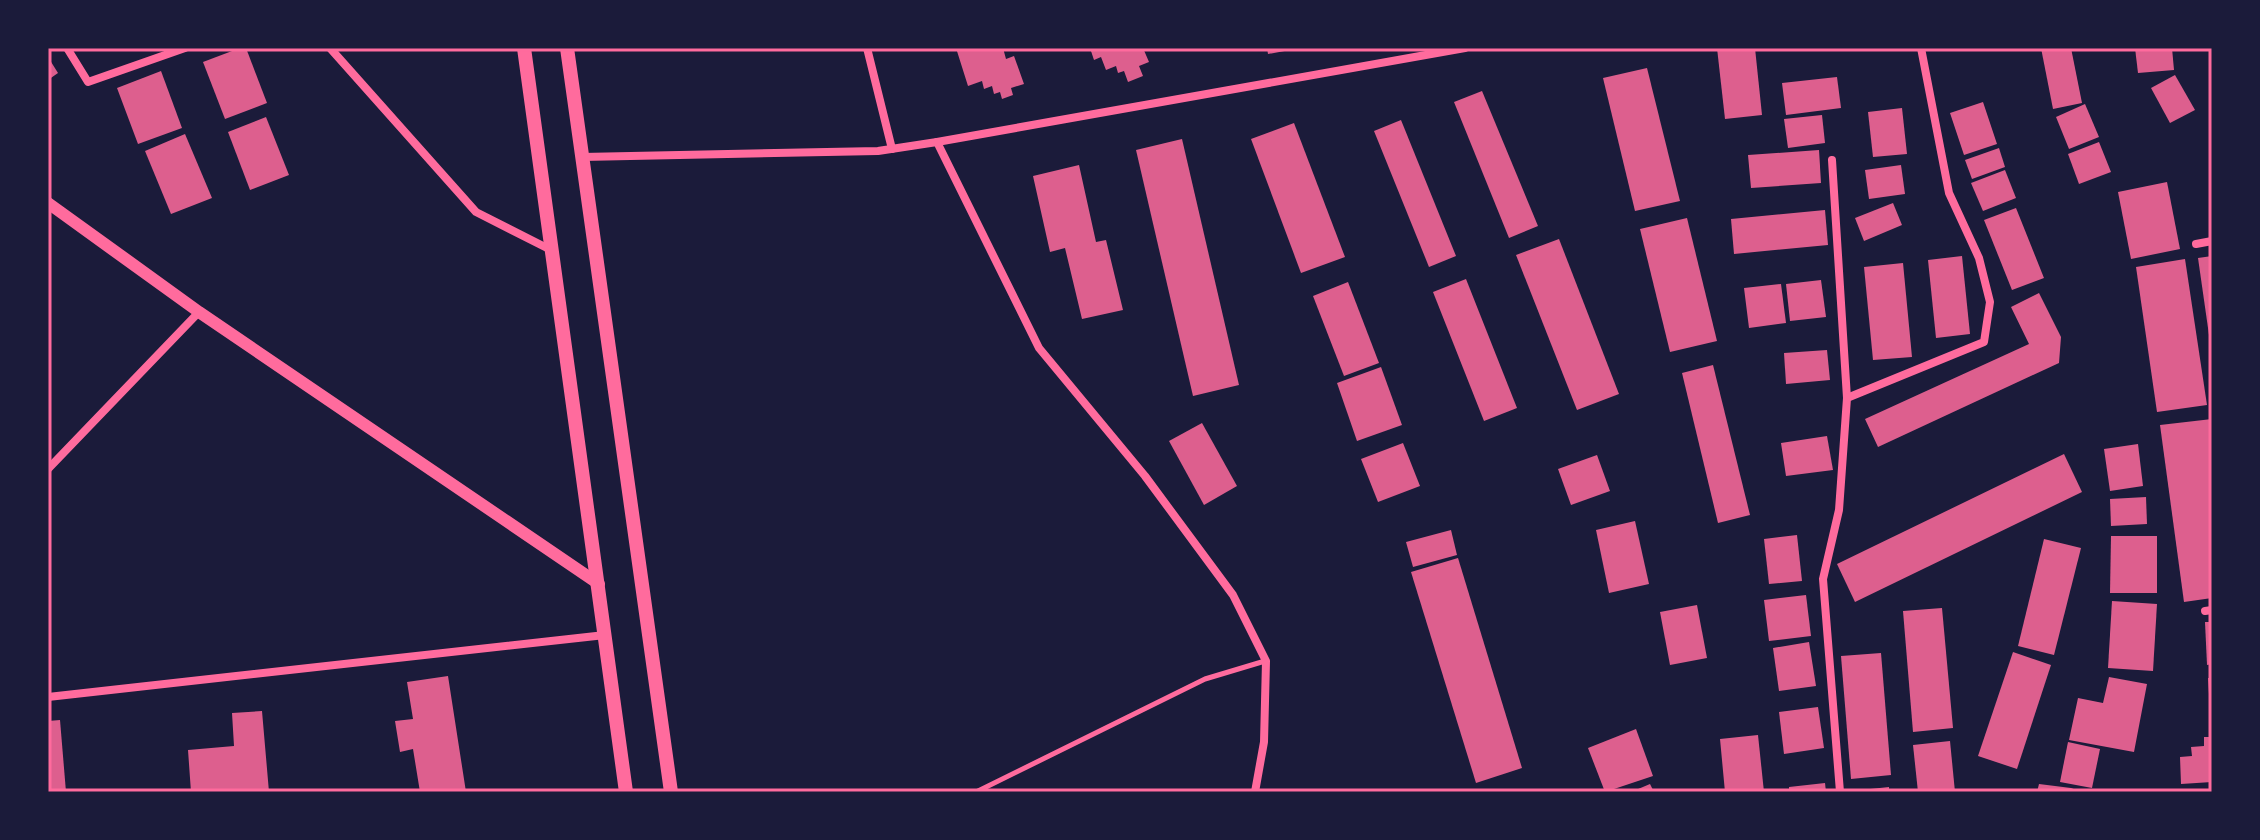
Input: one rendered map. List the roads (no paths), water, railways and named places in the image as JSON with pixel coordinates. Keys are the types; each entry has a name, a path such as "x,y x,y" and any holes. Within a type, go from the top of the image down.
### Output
{"main road":[{"path":"524,48 626,792"},
{"path":"567,48 671,792"}],"street":[{"path":"67,48 88,82 169,50 185,48"},
{"path":"330,48 476,212 553,251"},
{"path":"867,48 892,149"},
{"path":"582,157 892,149 1465,48"},
{"path":"1847,398 1984,342 1990,302 1979,258 1949,193 1921,48"},
{"path":"937,142 1039,348 1145,476 1233,595 1266,661 1264,742 1255,792"},
{"path":"1832,160 1847,398 1839,510 1823,579 1840,792"},
{"path":"48,203 199,312 599,584"},
{"path":"2196,244 2212,241"},
{"path":"48,469 199,312"},
{"path":"48,697 606,635"}],"lane":[{"path":"976,792 1205,679 1266,661"}]}
